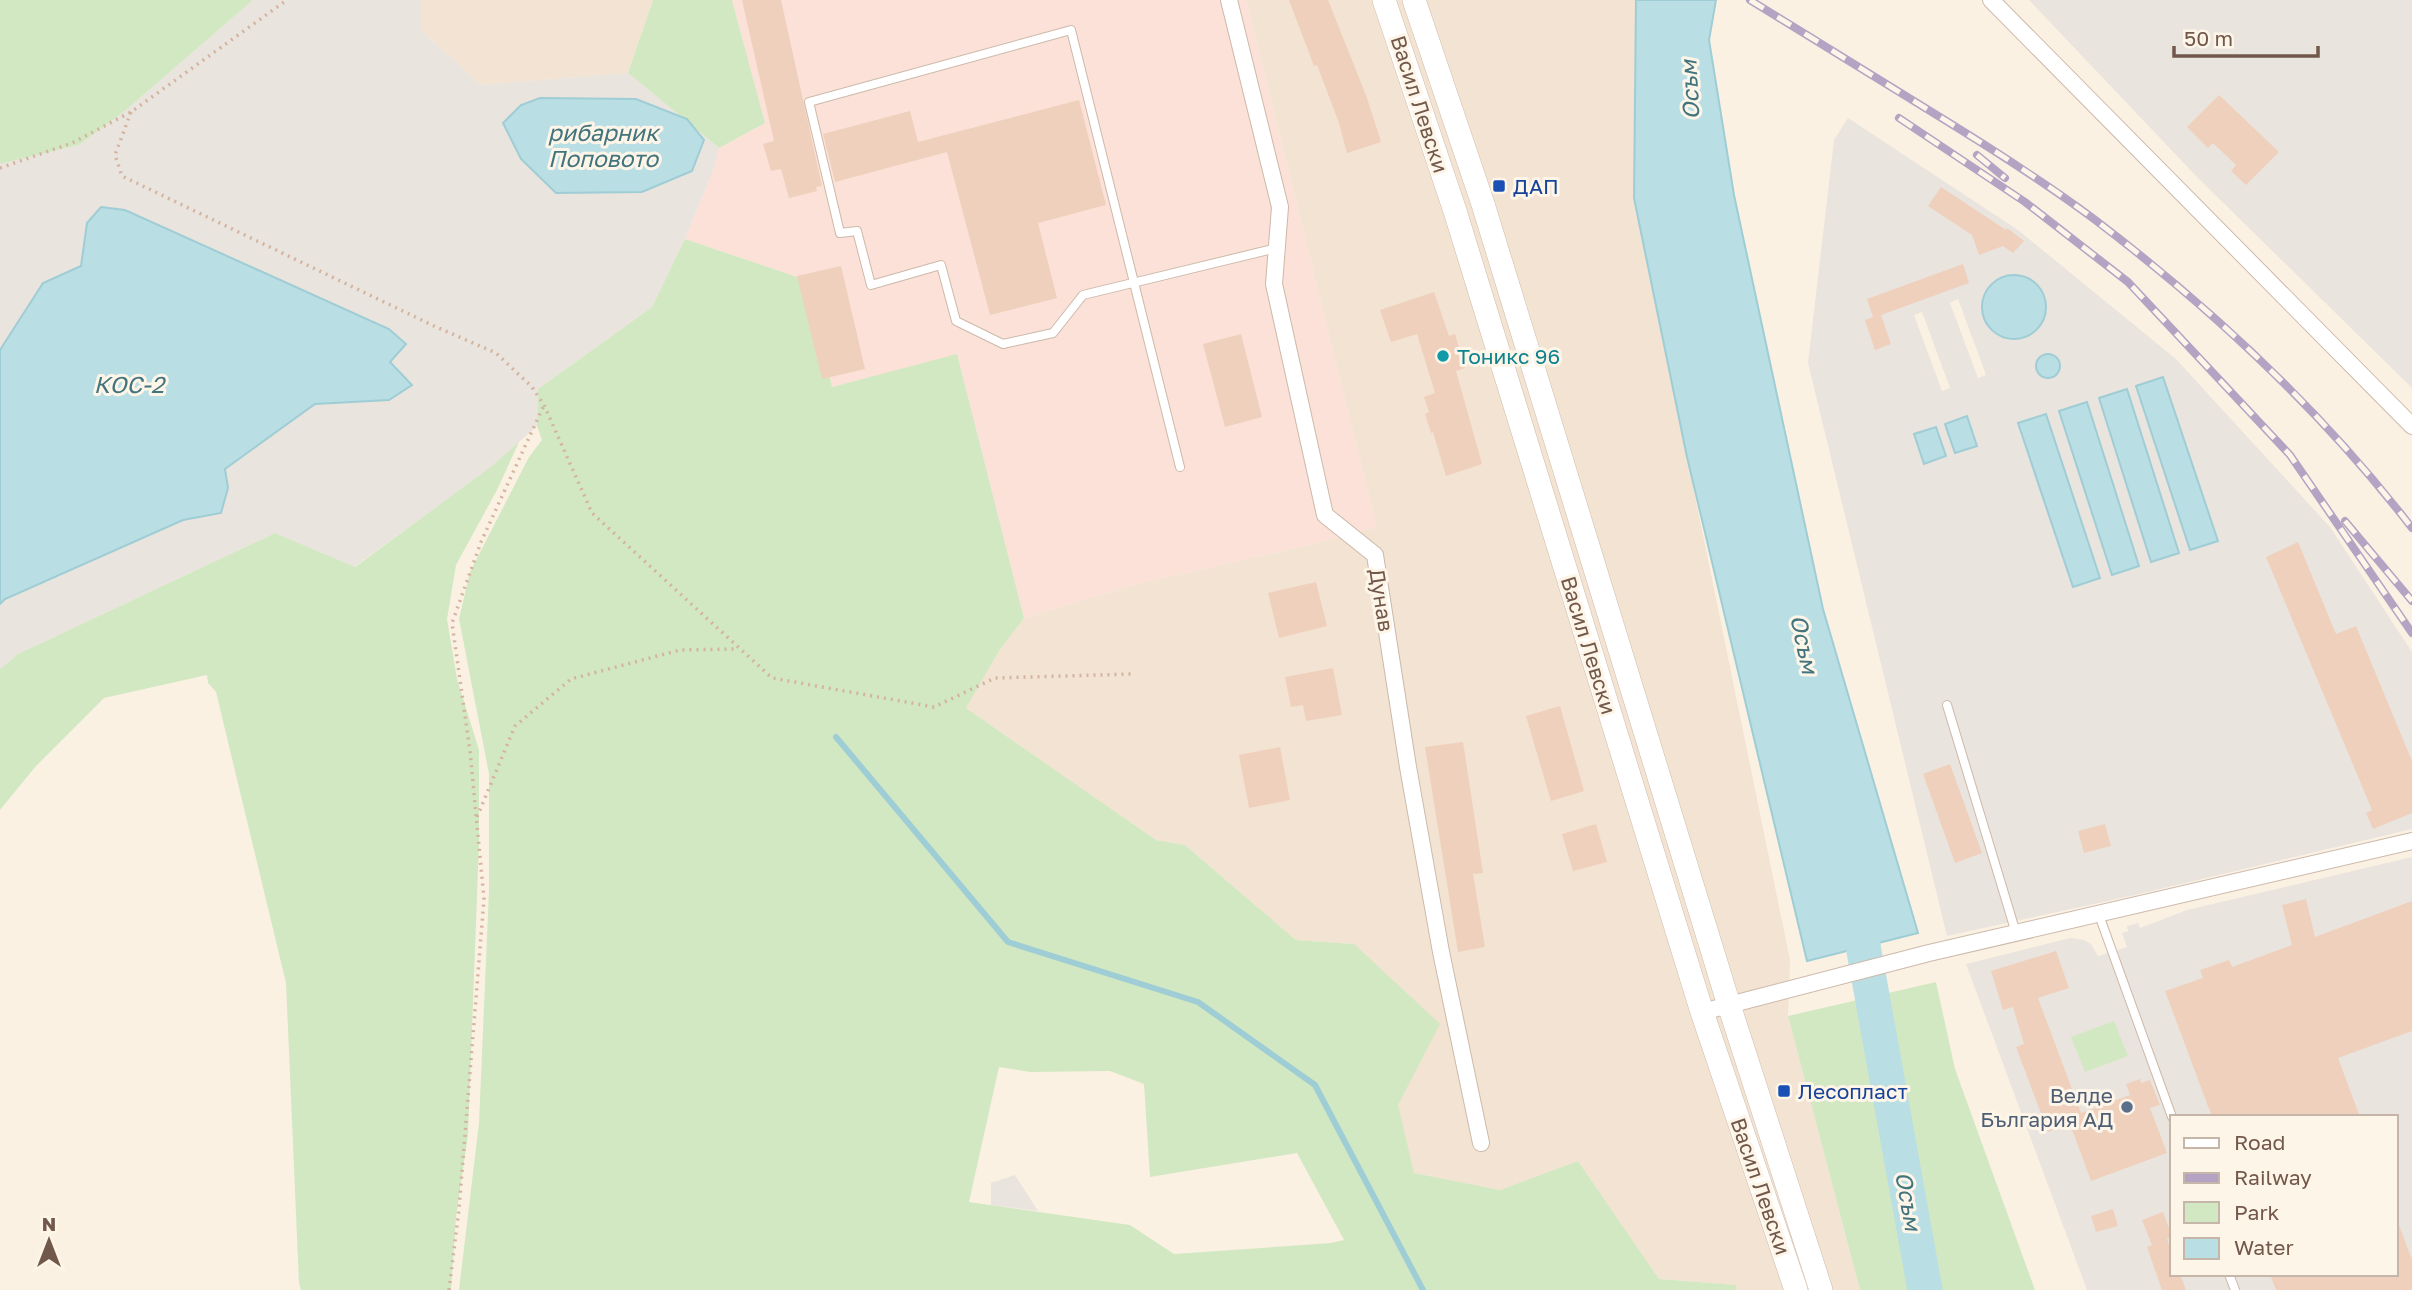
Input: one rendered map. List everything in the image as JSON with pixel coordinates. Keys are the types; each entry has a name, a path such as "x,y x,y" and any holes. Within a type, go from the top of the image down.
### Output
{"main road":[{"name":"Васил Левски","path":"1384,0 1459,224 1702,1012 1796,1290"},
{"name":"Васил Левски","path":"1414,0 1488,218 1729,1005 1821,1290"}],"street":[{"name":"Дунав","path":"1229,0 1280,207 1274,284 1325,515 1375,555 1408,767 1441,952 1481,1143"},
{"path":"1991,0 2412,426"},
{"path":"1702,1012 1929,953 2412,841"}],"lane":[{"path":"1180,467 1135,282 1070,30 809,102 840,233 857,231 871,285 941,265 956,321 1003,344 1053,333 1083,295 1135,282 1277,248"},
{"path":"1947,705 2016,933"},
{"path":"2099,915 2171,1115"}],"path":[{"path":"0,168 72,144 131,112 287,0"},
{"path":"131,112 115,155 122,176 434,326 496,353 533,387 544,405 592,513 772,678 934,707 995,678 1132,674"},
{"path":"449,1290 459,1209 484,900 470,751 452,623 481,542 544,405"},
{"path":"476,819 515,726 570,679 680,650 739,649"}],"shaded area":[{"path":"253,0 422,0 422,31 481,85 628,73 719,148 714,168 685,239 652,307 538,389 537,426 493,466 354,567 275,533 18,654 0,669 0,164 79,145 126,110"},
{"path":"422,0 653,0 628,73 481,85 422,31"},
{"path":"732,0 1246,0 1377,527 1138,584 1024,618 957,355 832,387 809,281 685,239 714,168 719,148 765,123"},
{"path":"1246,0 1636,0 1634,198 1790,960 1788,1016 1860,1290 1736,1290 1735,1285 1659,1279 1578,1161 1500,1190 1414,1173 1354,944 1296,940 1185,845 1156,840 966,708 999,651 1024,618 1138,584 1377,527"},
{"path":"2029,0 2412,0 2412,388 2197,177"},
{"path":"1848,118 2018,230 2176,359 2330,527 2412,652 2412,829 2135,895 1947,936 1808,363 1834,140","holes":["2012,275 2029,279 2042,291 2045,299 2016,339 1997,334 1982,303 1989,287","1958,299 1986,375 1978,378 1950,303","1922,312 1950,388 1942,391 1914,315","2126,389 2179,553 2151,562 2099,398","2087,402 2139,565 2112,575 2059,411","2045,414 2100,578 2073,587"]},
{"name":"Велде България АД","path":"2412,857 2412,1290 2087,1290 1966,964 2070,938 2091,944 2098,956 2127,947 2122,933 2128,931 2127,926 2138,923 2140,928 2187,910"},
{"path":"1015,1175 1038,1211 991,1205 991,1183"}],"green space":[{"path":"0,0 253,0 126,110 79,145 0,164"},
{"path":"653,0 732,0 765,123 719,148 628,73"},
{"path":"685,239 809,281 832,387 957,354 1024,618 999,651 966,708 1156,840 1185,845 1296,940 1354,944 1440,1024 1398,1105 1414,1173 1500,1190 1578,1161 1659,1279 1736,1285 1736,1290 459,1290 479,1123 489,890 489,774 459,619 470,572 529,457 542,440 537,426 538,389 652,307","holes":["999,1067 1030,1072 1110,1071 1144,1084 1150,1177 1297,1153 1344,1240 1174,1254 1130,1225 969,1202"]},
{"path":"519,442 497,490 456,565 447,619 457,679 479,750 479,843 468,1135 456,1217 451,1290 301,1290 286,983 216,692 208,683 207,675 104,698 36,766 0,810 0,669 18,654 275,533 355,567 492,466"},
{"path":"1936,982 1955,1069 2035,1290 1860,1290 1788,1016"},
{"path":"2114,1021 2128,1056 2085,1072 2071,1037"}],"water":[{"path":"1636,0 1716,0 1709,40 1734,195 1823,609 1918,933 1807,961 1687,457 1634,198"},
{"name":"рибарник Поповото","path":"540,98 636,99 687,119 704,140 692,171 642,192 556,193 521,159 503,123 521,105"},
{"name":"КОС-2","path":"101,207 125,210 389,329 406,344 390,362 412,385 389,400 315,404 225,469 228,488 221,513 183,520 5,599 0,604 0,350 43,283 81,266 87,223"},
{"path":"2014,275 2032,281 2040,289 2046,307 2040,325 2032,333 2014,339 1996,333 1988,325 1982,307 1988,289 1996,281"},
{"path":"2043,354 2053,354 2060,361 2060,371 2053,378 2043,378 2036,371 2036,361"},
{"path":"2163,377 2218,541 2190,550 2136,386"},
{"path":"2127,389 2179,553 2151,562 2099,398"},
{"path":"2087,402 2139,566 2112,575 2059,411"},
{"path":"2046,414 2100,578 2073,587 2018,423"},
{"path":"1967,416 1977,446 1955,453 1945,424"},
{"path":"1936,427 1946,456 1924,464 1914,434"}],"building":[{"path":"742,0 781,0 822,186 816,187 817,191 789,198 781,169 771,171 763,144 774,141"},
{"path":"1289,0 1328,0 1367,98 1381,142 1347,153 1339,123"},
{"path":"2219,95 2279,152 2246,185 2231,171 2236,165 2213,143 2208,148 2187,127"},
{"path":"1079,100 1106,205 1038,223 1057,298 990,315 947,152 835,182 823,134 910,111 918,142"},
{"path":"1941,187 2024,241 2013,253 2003,246 1979,255 1972,235 1928,206"},
{"path":"1963,264 1969,283 1881,315 1891,344 1875,350 1865,320 1873,317 1867,299"},
{"path":"841,266 865,369 822,379 797,276"},
{"path":"1434,292 1449,336 1455,334 1465,368 1456,371 1482,464 1446,476 1425,414 1429,412 1424,397 1435,393 1417,334 1391,342 1380,310"},
{"path":"1241,334 1262,417 1225,427 1203,344"},
{"path":"2298,542 2336,634 2356,626 2412,761 2412,813 2373,829 2366,813 2372,810 2266,557"},
{"path":"1316,582 1327,626 1279,638 1268,593"},
{"path":"1333,668 1342,715 1306,721 1303,705 1291,707 1285,677"},
{"path":"1560,706 1584,791 1551,801 1526,716"},
{"path":"1463,742 1483,873 1473,874 1485,947 1458,952 1425,747"},
{"path":"1280,747 1290,800 1249,808 1239,755"},
{"path":"1950,764 1982,853 1955,863 1923,774"},
{"path":"1596,824 1607,862 1573,871 1562,834"},
{"path":"2105,824 2111,846 2084,853 2078,831"},
{"path":"2306,899 2315,937 2412,901 2412,1031 2338,1058 2359,1115 2211,1115 2165,991 2203,978 2200,970 2229,960 2232,967 2292,945 2282,905"},
{"name":"Велде България АД","path":"2056,951 2069,988 2038,998 2081,1113 2130,1095 2126,1084 2140,1079 2141,1083 2150,1080 2160,1105 2150,1108 2167,1153 2091,1181 2070,1124 2048,1132 2016,1047 2024,1044 2013,1007 2003,1010 1991,971"},
{"path":"2113,1209 2118,1226 2096,1232 2091,1216"},
{"path":"2163,1212 2170,1231 2170,1237 2167,1239 2170,1247 2170,1276 2181,1276 2186,1290 2162,1290 2147,1247 2152,1245 2142,1220"},
{"path":"2398,1222 2412,1260 2412,1290 2276,1290 2271,1276 2398,1276"}],"waterway":[{"path":"836,737 1008,942 1198,1002 1315,1085 1423,1290"},
{"name":"Осъм","path":"1855,901 1925,1290"}],"railway":[{"path":"1750,0 2016,165 2138,253 2222,325 2303,402 2412,528"},
{"path":"1899,118 2025,202 2128,282 2290,455 2412,633"},
{"path":"1977,155 2005,178"},
{"path":"2345,521 2412,601"}],"place":[{"name":"ДАП","path":"1499,186"},
{"name":"Тоникс 96","path":"1443,356"},
{"name":"Лесопласт","path":"1784,1091"},
{"name":"Велде България АД","path":"2127,1107"}]}
